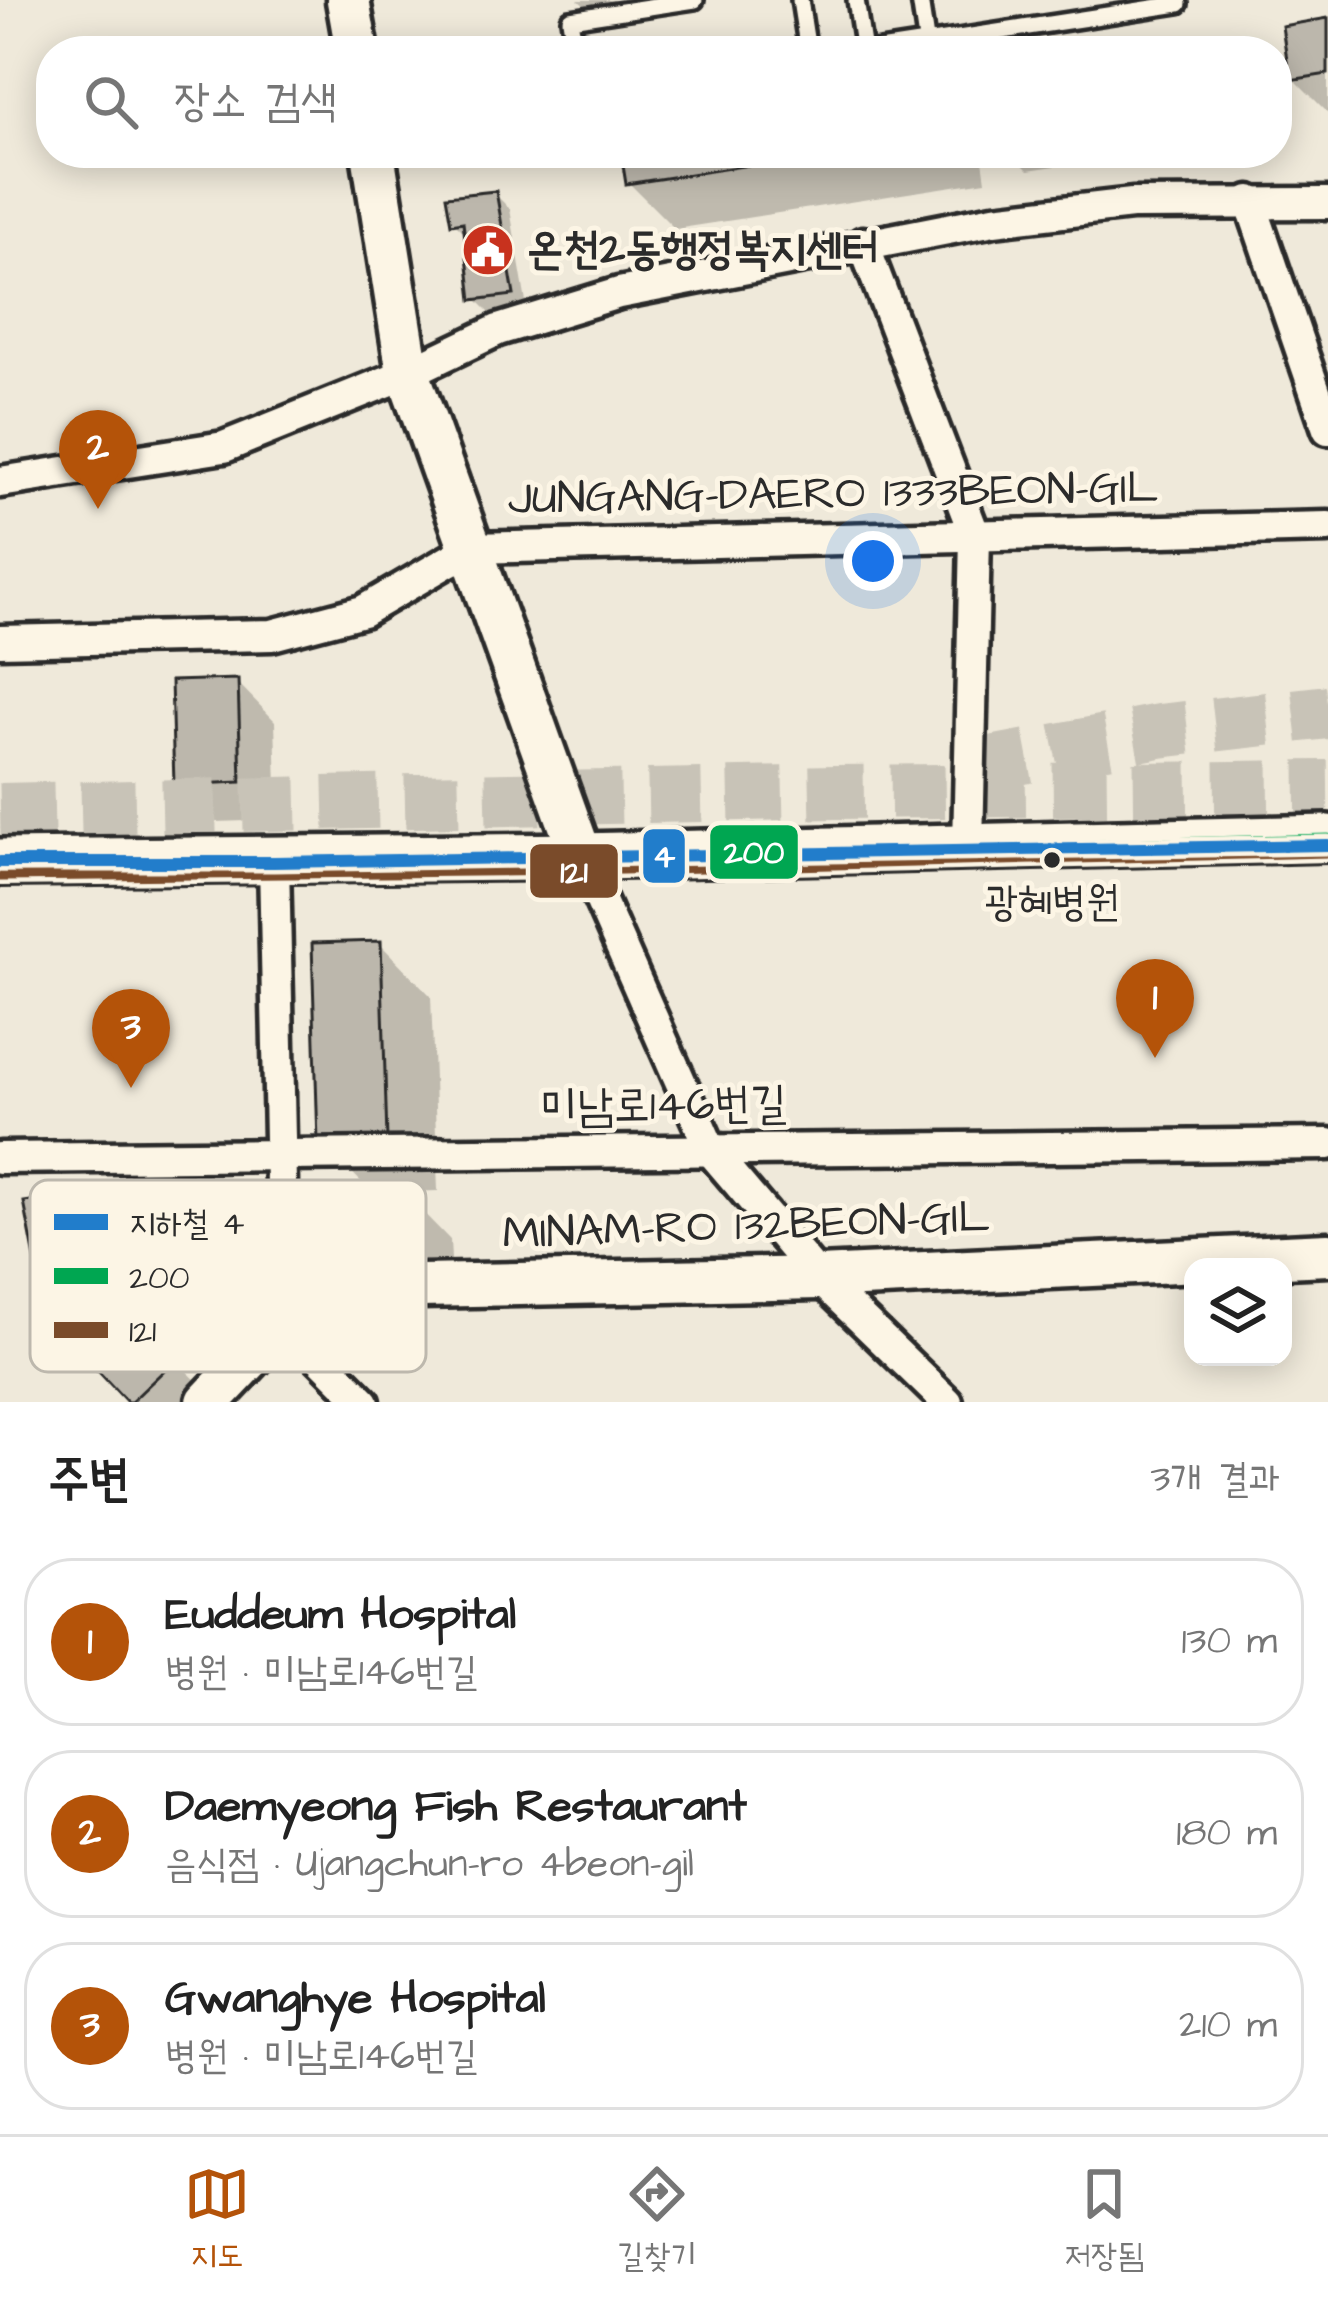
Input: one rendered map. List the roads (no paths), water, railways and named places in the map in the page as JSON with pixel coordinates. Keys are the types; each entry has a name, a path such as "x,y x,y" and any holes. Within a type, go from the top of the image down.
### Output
{"main road":[{"path":"0,862 274,862 1328,838"}],"street":[{"path":"348,0 354,36"},
{"path":"375,168 408,373 581,856 711,1150 819,1278 946,1402"},
{"path":"1250,202 1328,429"},
{"path":"0,482 224,447 408,373 498,330 619,293 994,220 1132,204 1328,203"},
{"path":"863,243 974,536 968,846"},
{"name":"JUNGANG-DAERO 1333BEON-GIL","path":"0,641 272,634 363,611 471,548 1328,527"},
{"path":"274,862 281,1180"},
{"name":"미남로146번길","path":"0,1158 1328,1144"},
{"name":"MINAM-RO 132BEON-GIL","path":"426,1286 819,1278 1328,1254"},
{"name":"MINAM-RO 132BEON-GIL","path":"208,1402 236,1372"},
{"path":"334,1372 364,1402"}],"lane":[{"path":"573,36 570,20 695,0"},
{"path":"800,0 806,36"},
{"path":"856,0 862,36"},
{"path":"920,0 925,36"},
{"path":"954,36 1179,4 1178,0"}],"tunnel":[{"path":"975,766 1159,731 1328,712"},
{"path":"0,810 1328,787"}],"metro line":[{"name":"4","path":"0,862 1328,845"}],"place":[{"name":"온천2동행정복지센터","path":"488,250"},
{"name":"Daemyeong Fish Restaurant","path":"98,509"},
{"name":"광혜병원","path":"1052,860"},
{"name":"Euddeum Hospital","path":"1155,1058"},
{"name":"Gwanghye Hospital","path":"131,1088"}]}
